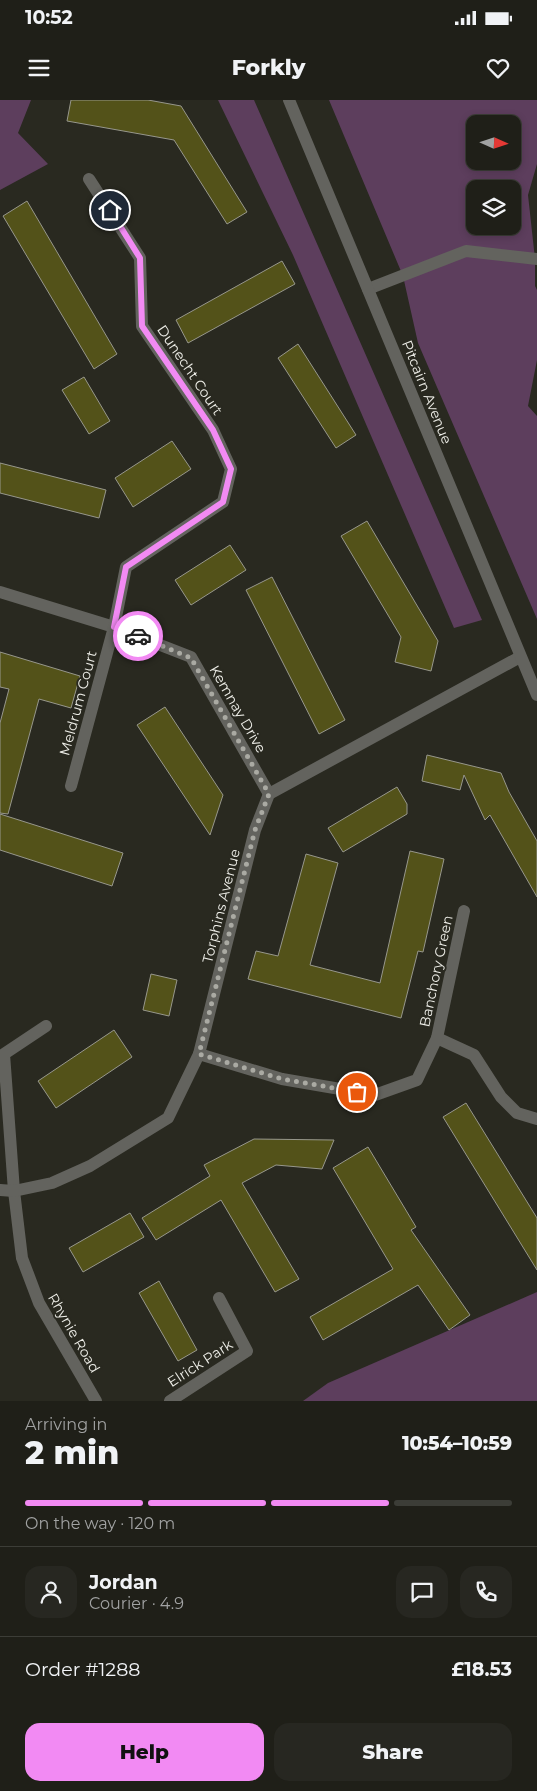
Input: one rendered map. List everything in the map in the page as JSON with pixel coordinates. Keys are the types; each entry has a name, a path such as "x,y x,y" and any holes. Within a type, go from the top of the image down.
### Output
{"street":[{"name":"Pitcairn Avenue","path":"289,100 537,695"},
{"name":"Dunecht Court","path":"89,178 140,258 142,326 213,430 231,469 223,502 126,567 114,627"},
{"path":"368,290 466,251 537,259"},
{"name":"Kemnay Drive","path":"0,592 114,627 191,658 269,794"},
{"name":"Meldrum Court","path":"71,786 114,627"},
{"path":"269,794 520,657"},
{"name":"Torphins Avenue","path":"0,1190 14,1191 52,1182 90,1166 168,1118 199,1054 255,830 269,794"},
{"name":"Banchory Green","path":"199,1054 282,1079 375,1095 417,1080 437,1038 464,911"},
{"name":"Rhynie Road","path":"46,1026 4,1054 14,1191 22,1258 38,1303 96,1401"},
{"name":"Banchory Green","path":"437,1038 474,1055 501,1097 517,1113 537,1119"},
{"name":"Elrick Park","path":"170,1401 247,1351 219,1298"}],"shaded area":[{"path":"0,100 31,100 18,133 48,164 0,190"},
{"path":"218,100 254,100 482,620 454,628 293,255"},
{"path":"329,100 537,100 537,164 528,195 535,259 535,286 537,290 537,360 528,406 537,416 537,619 418,343 403,276"},
{"path":"537,1292 537,1401 303,1401 328,1383"}],"building":[{"path":"71,100 148,100 181,106 247,212 227,224 174,140 67,121"},
{"path":"27,201 117,354 94,369 3,216"},
{"path":"282,261 295,284 188,343 176,320"},
{"path":"298,344 356,435 336,448 278,358"},
{"path":"84,377 110,421 89,434 62,390"},
{"path":"172,441 191,469 133,507 115,478"},
{"path":"0,463 106,490 99,518 0,493"},
{"path":"367,521 438,641 431,671 395,662 401,637 341,536"},
{"path":"230,545 246,570 191,605 175,580"},
{"path":"272,577 345,720 319,734 246,590"},
{"path":"0,652 80,676 71,708 39,699 8,814 0,813 0,723 9,689 0,687"},
{"path":"165,707 223,795 210,835 137,725"},
{"path":"427,755 501,773 509,792 537,841 537,897 490,815 485,820 464,775 460,790 422,781"},
{"path":"397,787 407,804 407,814 343,852 328,828"},
{"path":"0,814 123,853 112,886 0,850"},
{"path":"410,851 444,859 423,952 418,951 401,1018 248,979 256,951 278,956 306,854 338,863 310,965 380,983"},
{"path":"151,974 177,980 169,1016 143,1010"},
{"path":"114,1030 132,1057 56,1108 38,1081"},
{"path":"466,1103 537,1218 537,1270 443,1117"},
{"path":"254,1139 334,1140 322,1169 276,1165 242,1183 299,1279 275,1292 221,1200 156,1240 142,1218 210,1176 204,1165"},
{"path":"368,1147 416,1227 411,1230 470,1315 449,1330 418,1285 323,1340 310,1317 393,1269 333,1168"},
{"path":"130,1213 144,1237 83,1272 69,1248"},
{"path":"159,1281 197,1350 178,1361 139,1293"}],"way so far":[{"path":"138,636 191,658 269,794 255,830 199,1054 282,1079 357,1092"}],"route":[{"path":"110,210 140,258 142,326 213,430 231,469 223,502 126,567 114,627 138,636"}]}
